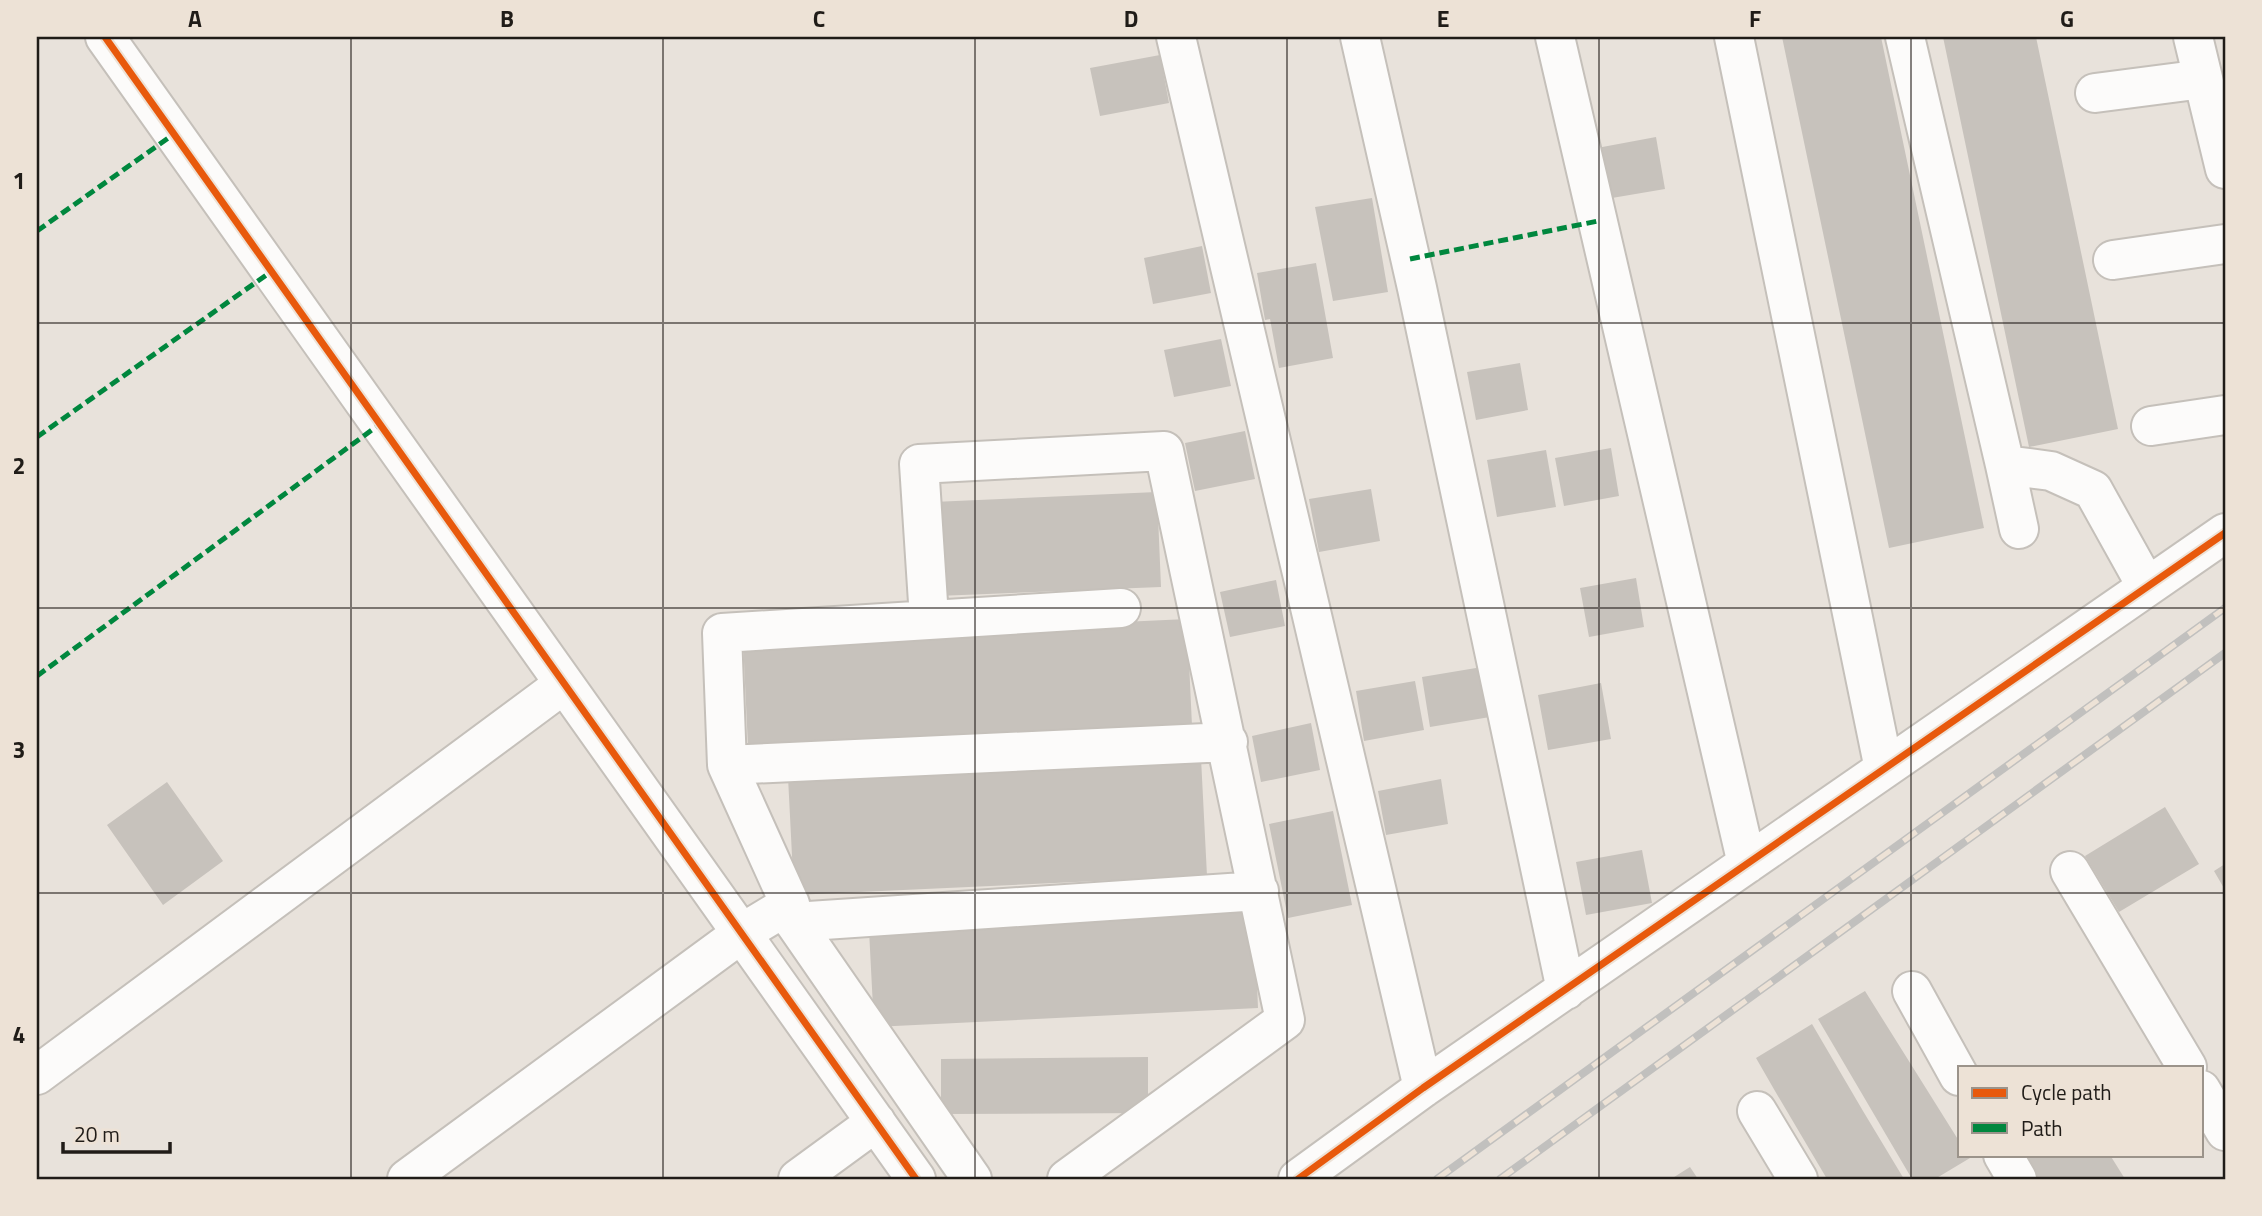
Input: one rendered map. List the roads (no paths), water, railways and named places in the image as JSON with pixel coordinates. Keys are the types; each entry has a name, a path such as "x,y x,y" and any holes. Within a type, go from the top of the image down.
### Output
{"street":[{"path":"105,37 916,1179"},
{"path":"1176,37 1423,1088"},
{"path":"1360,37 1420,302 1566,989"},
{"path":"1555,37 1747,864"},
{"path":"1734,37 1884,769"},
{"path":"1905,37 2019,529"},
{"path":"2193,37 2225,169"},
{"path":"2095,93 2203,79"},
{"path":"2113,260 2225,244"},
{"path":"2151,426 2225,415"},
{"path":"929,618 919,464 1164,451 1285,1020 1067,1179"},
{"path":"2005,465 2050,471 2093,490 2147,587"},
{"path":"1298,1179 1423,1088 2225,533"},
{"path":"972,1179 792,913 727,765 722,633 1121,608"},
{"path":"37,1075 564,684"},
{"path":"727,765 1228,742"},
{"path":"2070,871 2187,1066"},
{"path":"407,1179 742,933 792,913 1259,891"},
{"path":"1912,991 1958,1074"},
{"path":"2202,1092 2225,1131"},
{"path":"1757,1111 1798,1179"},
{"path":"798,1179 876,1122"},
{"path":"2004,1156 2017,1179"}],"railway":[{"path":"1437,1179 2225,608"},
{"path":"1500,1179 2225,653"}]}
